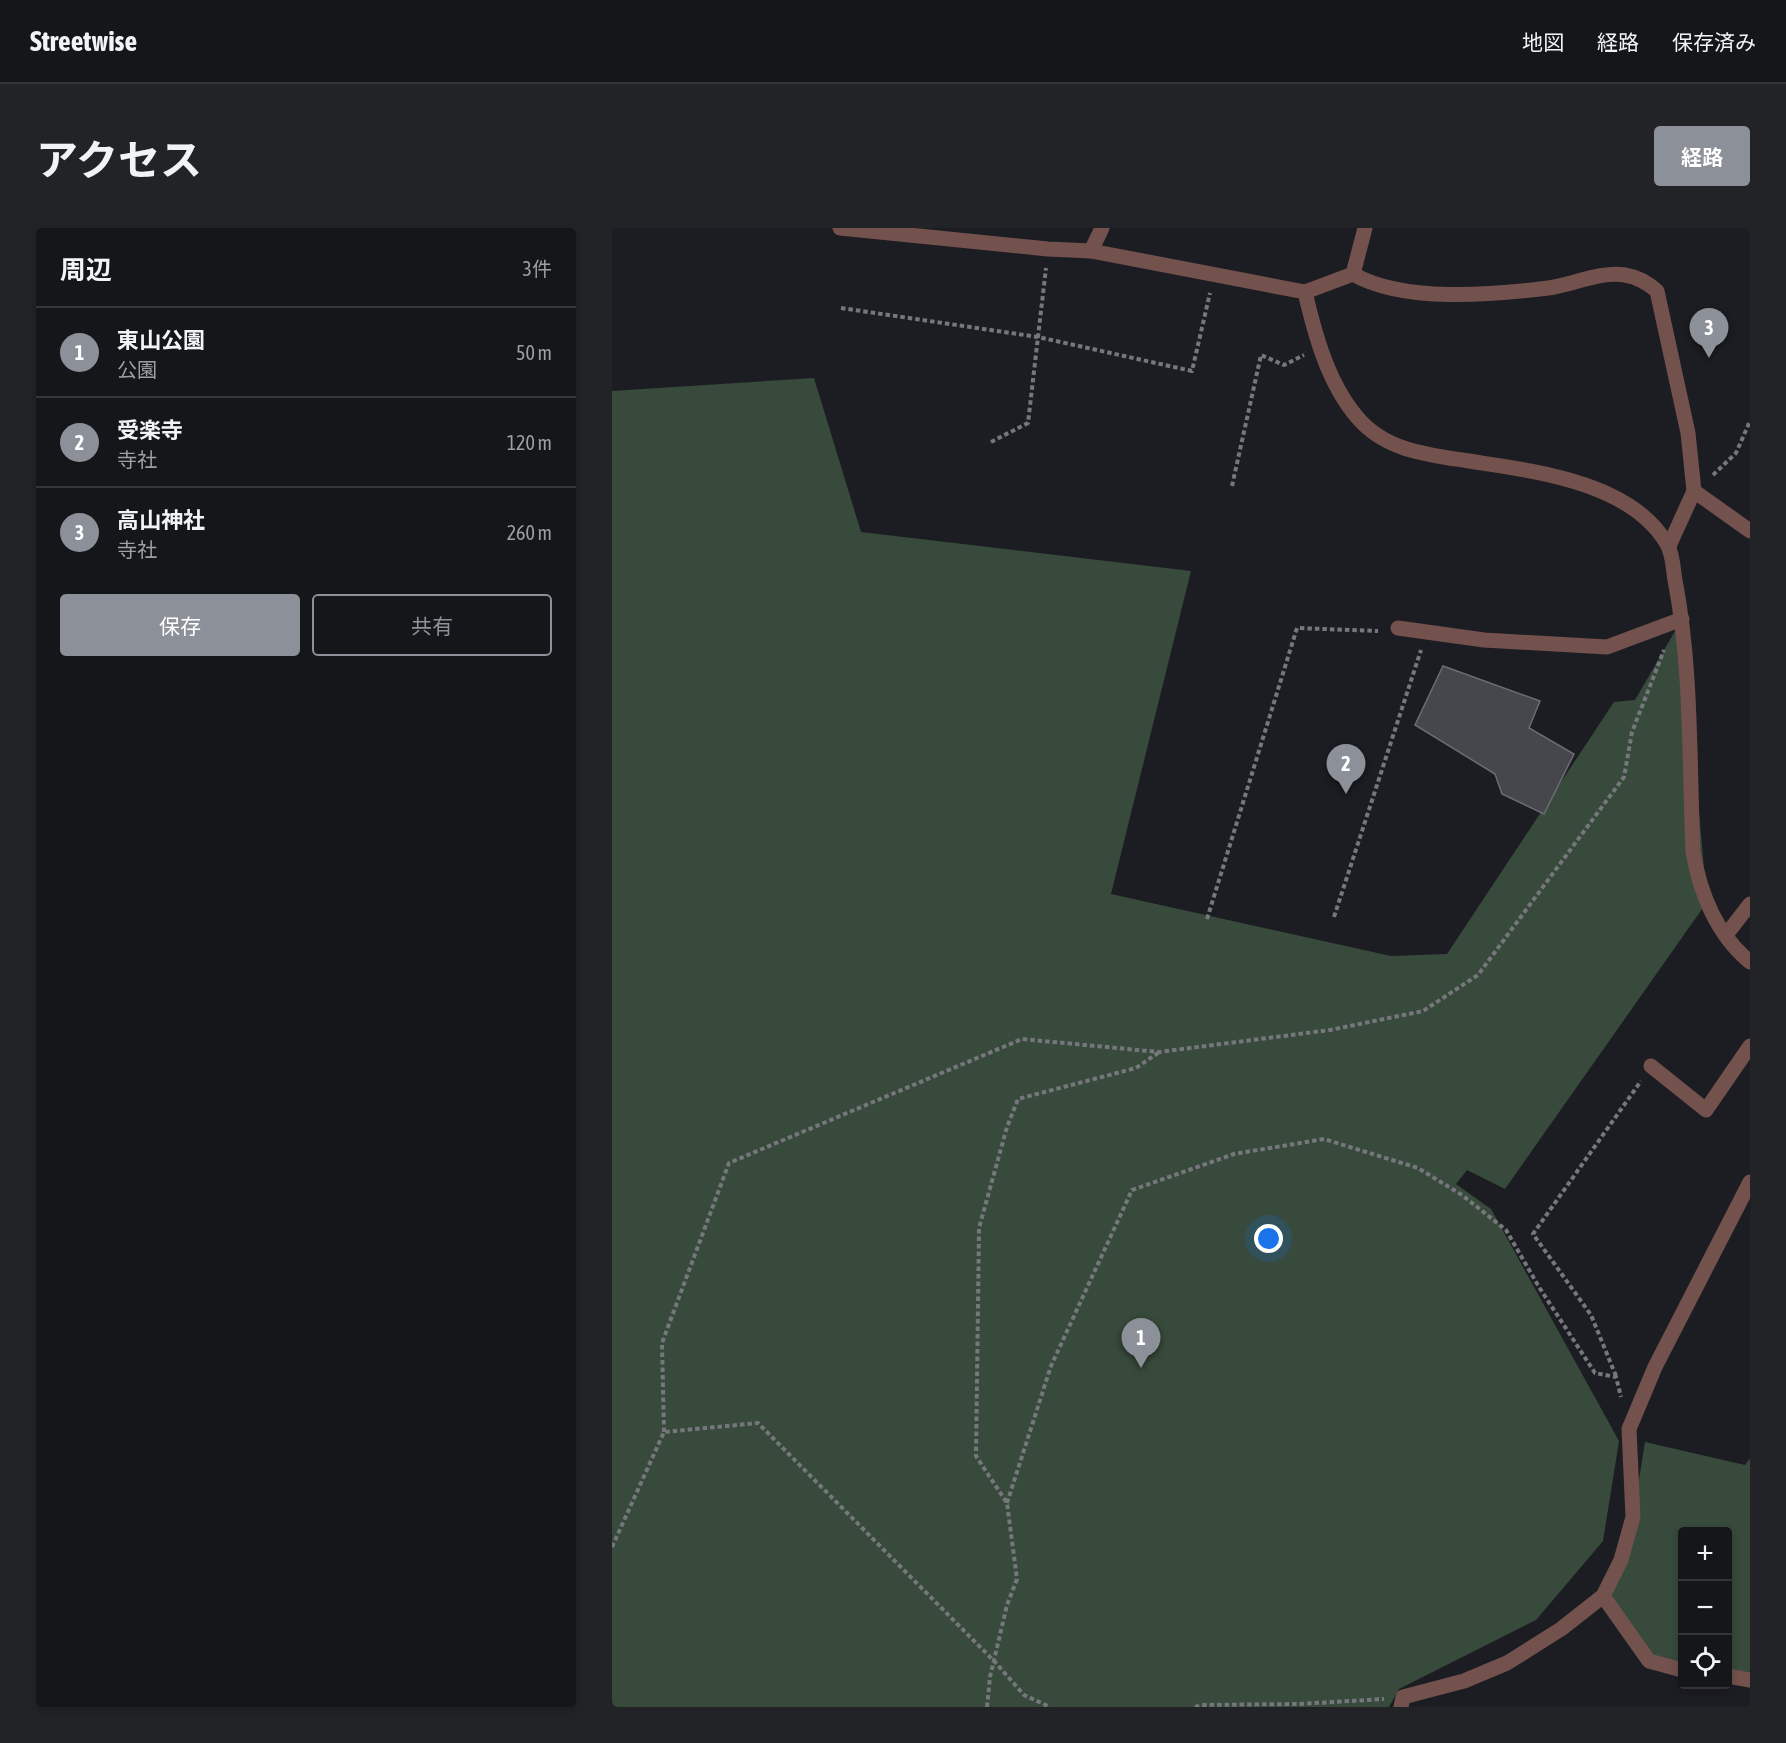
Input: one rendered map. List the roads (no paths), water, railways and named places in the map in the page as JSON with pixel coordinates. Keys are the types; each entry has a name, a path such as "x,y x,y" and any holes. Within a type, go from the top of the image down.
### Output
{"street":[{"path":"840,228 1048,249 1091,250 1305,292 1353,274"},
{"path":"1091,250 1102,228"},
{"path":"1353,274 1365,228"},
{"path":"1353,274 1370,284 1400,291 1431,293 1548,288 1623,274 1648,283 1656,291 1688,433 1694,491 1669,546"},
{"path":"1305,292 1329,370 1358,418 1380,436 1409,452 1514,468 1615,495 1647,519 1669,546 1682,619 1693,852 1707,902 1726,935 1740,954 1750,962"},
{"path":"1694,491 1750,531"},
{"path":"1398,628 1484,640 1607,647 1682,619"},
{"path":"1726,935 1750,904"},
{"path":"1651,1066 1706,1110 1750,1046"},
{"path":"1402,1702 1464,1681 1507,1663 1561,1629 1603,1596 1621,1560 1633,1517 1629,1429 1655,1367 1750,1182"},
{"path":"1603,1596 1649,1661 1678,1669"},
{"path":"1732,1677 1750,1680"}],"place":[{"name":"高山神社","path":"1709,358"},
{"name":"受楽寺","path":"1346,794"},
{"name":"東山公園","path":"1141,1368"}]}
